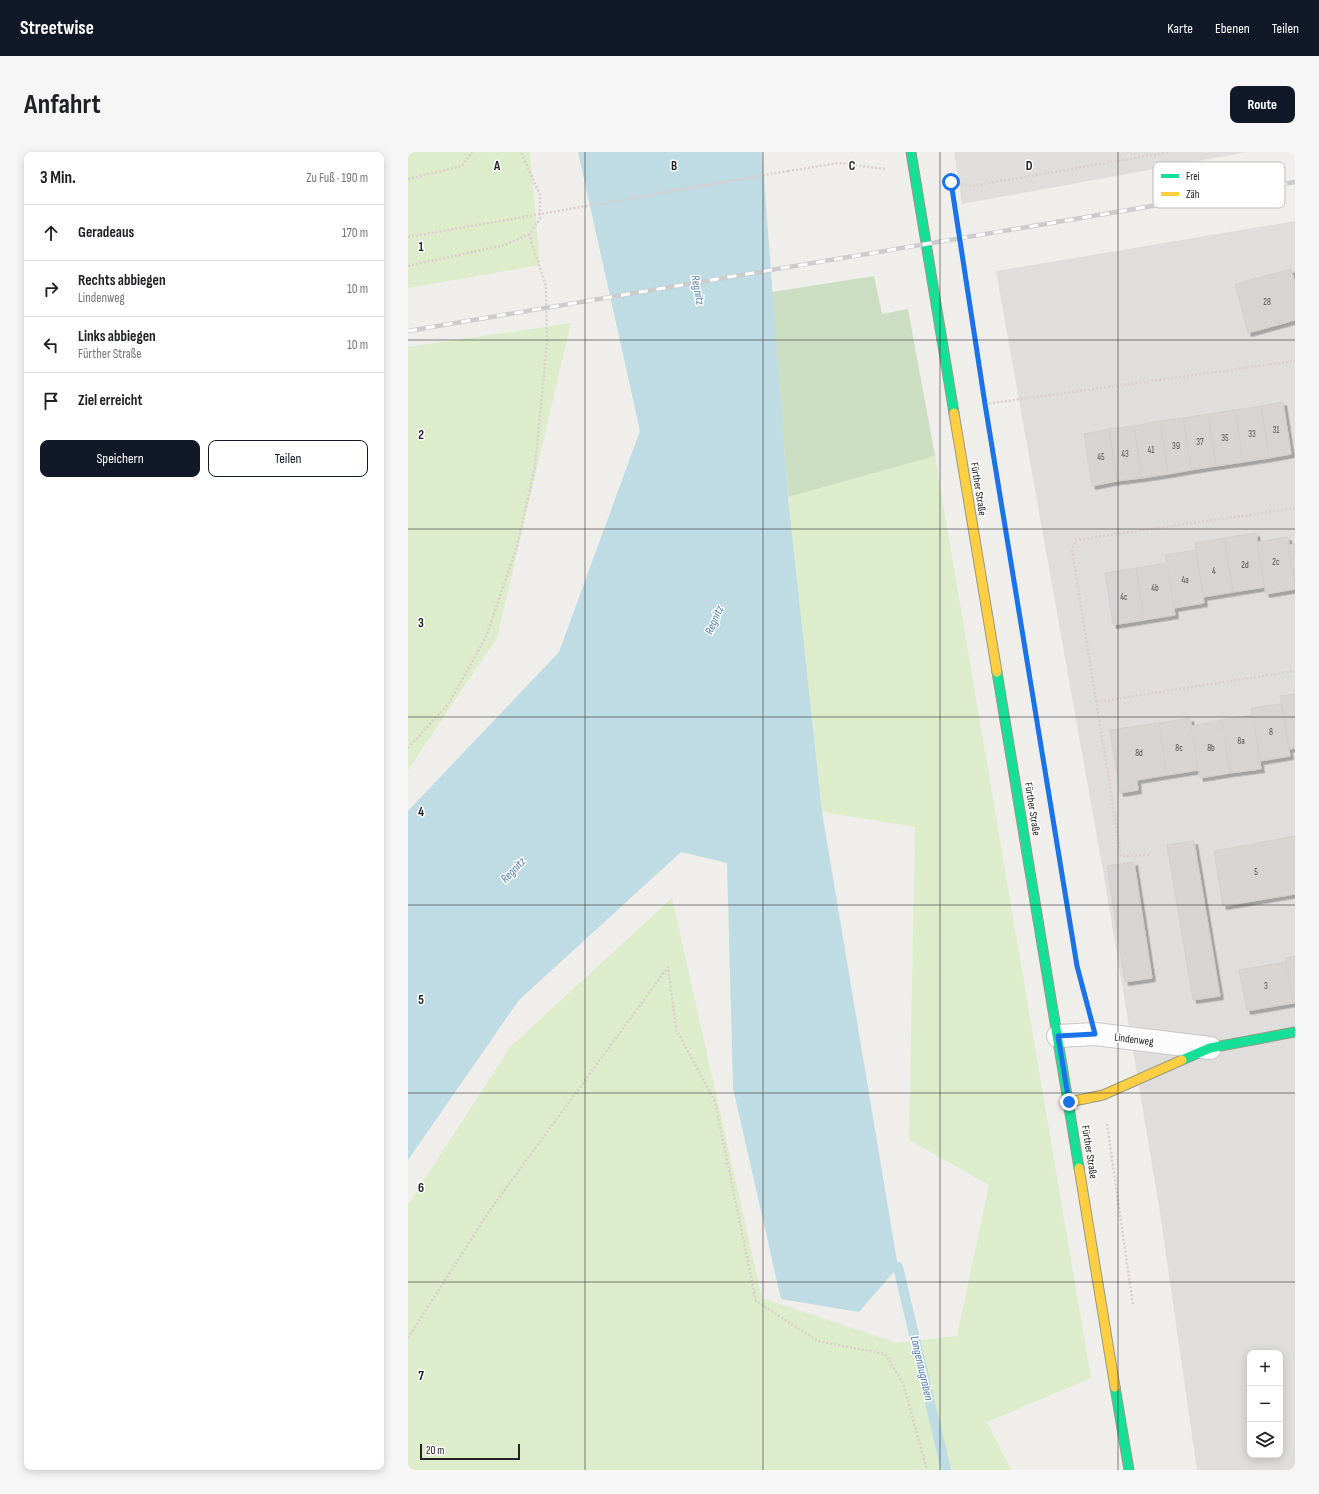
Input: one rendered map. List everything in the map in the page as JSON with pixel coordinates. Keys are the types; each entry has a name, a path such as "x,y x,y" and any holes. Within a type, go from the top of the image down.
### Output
{"street":[{"name":"Fürther Straße","path":"911,152 1129,1470"},
{"name":"Lindenweg","path":"1069,1102 1103,1095 1210,1048 1295,1032"},
{"name":"Lindenweg","path":"1058,1036 1095,1034 1210,1048"}],"path":[{"path":"408,179 462,166 472,152"},
{"path":"408,266 505,245 529,234 540,219 540,195 521,152"},
{"path":"408,237 839,163 914,173 972,186 1170,152"},
{"path":"951,182 985,404 1069,920"},
{"path":"408,748 449,703 486,637 518,539 535,467 547,343 546,286 529,234"},
{"path":"985,404 1295,361"},
{"path":"1149,855 1121,856 1072,550 1076,540 1295,508"},
{"path":"1096,702 1295,671"},
{"path":"1076,958 1095,1034"},
{"path":"408,1338 490,1210 668,967 676,1029 715,1102 756,1301 818,1341 885,1354 902,1383 927,1470"},
{"path":"1103,1095 1134,1308"}],"shaded area":[{"path":"954,152 1247,152 1192,162 1153,162 1153,169 962,204"},
{"path":"1295,221 1295,1470 1197,1470 1160,1213 1102,865 996,271"}],"green space":[{"path":"408,152 530,152 540,265 408,288"},
{"path":"874,276 882,314 908,309 935,456 788,497 772,292"},
{"path":"571,323 497,638 408,770 408,347"},
{"path":"935,456 1091,1378 987,1422 1011,1470 408,1470 408,1205 510,1047 672,898 762,1298 897,1343 957,1336 989,1185 909,1140 915,827 822,812 788,497"}],"water":[{"name":"Regnitz","path":"578,152 762,152 788,497 822,812 898,1267 859,1312 781,1299 733,1088 727,863 681,852 519,1000 408,1160 408,811 559,652 640,431"}],"building":[{"path":"1291,269 1295,284 1295,320 1248,333 1235,284"},
{"path":"1283,402 1291,454 1269,458 1261,406"},
{"path":"1261,406 1269,458 1243,462 1235,410"},
{"path":"1235,410 1243,462 1216,466 1208,414"},
{"path":"1208,414 1216,466 1191,470 1183,418"},
{"path":"1183,418 1191,470 1168,474 1160,421"},
{"path":"1160,421 1168,474 1142,478 1134,426"},
{"path":"1134,426 1142,478 1117,481 1109,429"},
{"path":"1109,429 1117,481 1092,486 1084,434"},
{"path":"1256,533 1265,587 1233,592 1224,538"},
{"path":"1288,537 1295,589 1266,594 1257,542"},
{"path":"1224,538 1233,592 1203,597 1195,543"},
{"path":"1295,544 1295,580 1289,545"},
{"path":"1196,550 1204,603 1174,608 1165,555"},
{"path":"1167,563 1175,615 1144,620 1136,568"},
{"path":"1136,568 1144,620 1113,625 1105,573"},
{"path":"1295,694 1295,748 1289,749 1280,696"},
{"path":"1281,704 1290,756 1260,761 1251,708"},
{"path":"1253,715 1261,769 1230,773 1222,720"},
{"path":"1190,718 1199,770 1167,775 1159,723"},
{"path":"1222,720 1230,773 1200,778 1191,726"},
{"path":"1159,723 1167,775 1137,780 1138,790 1120,793 1110,730"},
{"path":"1295,836 1295,894 1223,906 1214,851"},
{"path":"1194,841 1220,996 1193,1000 1167,845"},
{"path":"1134,862 1152,978 1125,982 1107,866"},
{"path":"1295,956 1295,1003 1293,1003 1285,958"},
{"path":"1286,962 1293,1003 1247,1011 1239,970"}],"waterway":[{"name":"Langenaugraben","path":"898,1267 946,1470"}],"railway":[{"path":"1285,184 1295,182"},
{"path":"408,331 1153,206"}],"traffic: fast":[{"path":"911,152 954,413"},
{"path":"997,672 1079,1168"},
{"path":"1182,1060 1210,1048 1295,1032"},
{"path":"1115,1387 1129,1470"}],"traffic: slow":[{"path":"954,413 997,672"},
{"path":"1069,1102 1103,1095 1182,1060"},
{"path":"1079,1168 1115,1387"}],"route":[{"path":"951,182 985,404 1077,966 1095,1034 1058,1036 1069,1102"}]}
